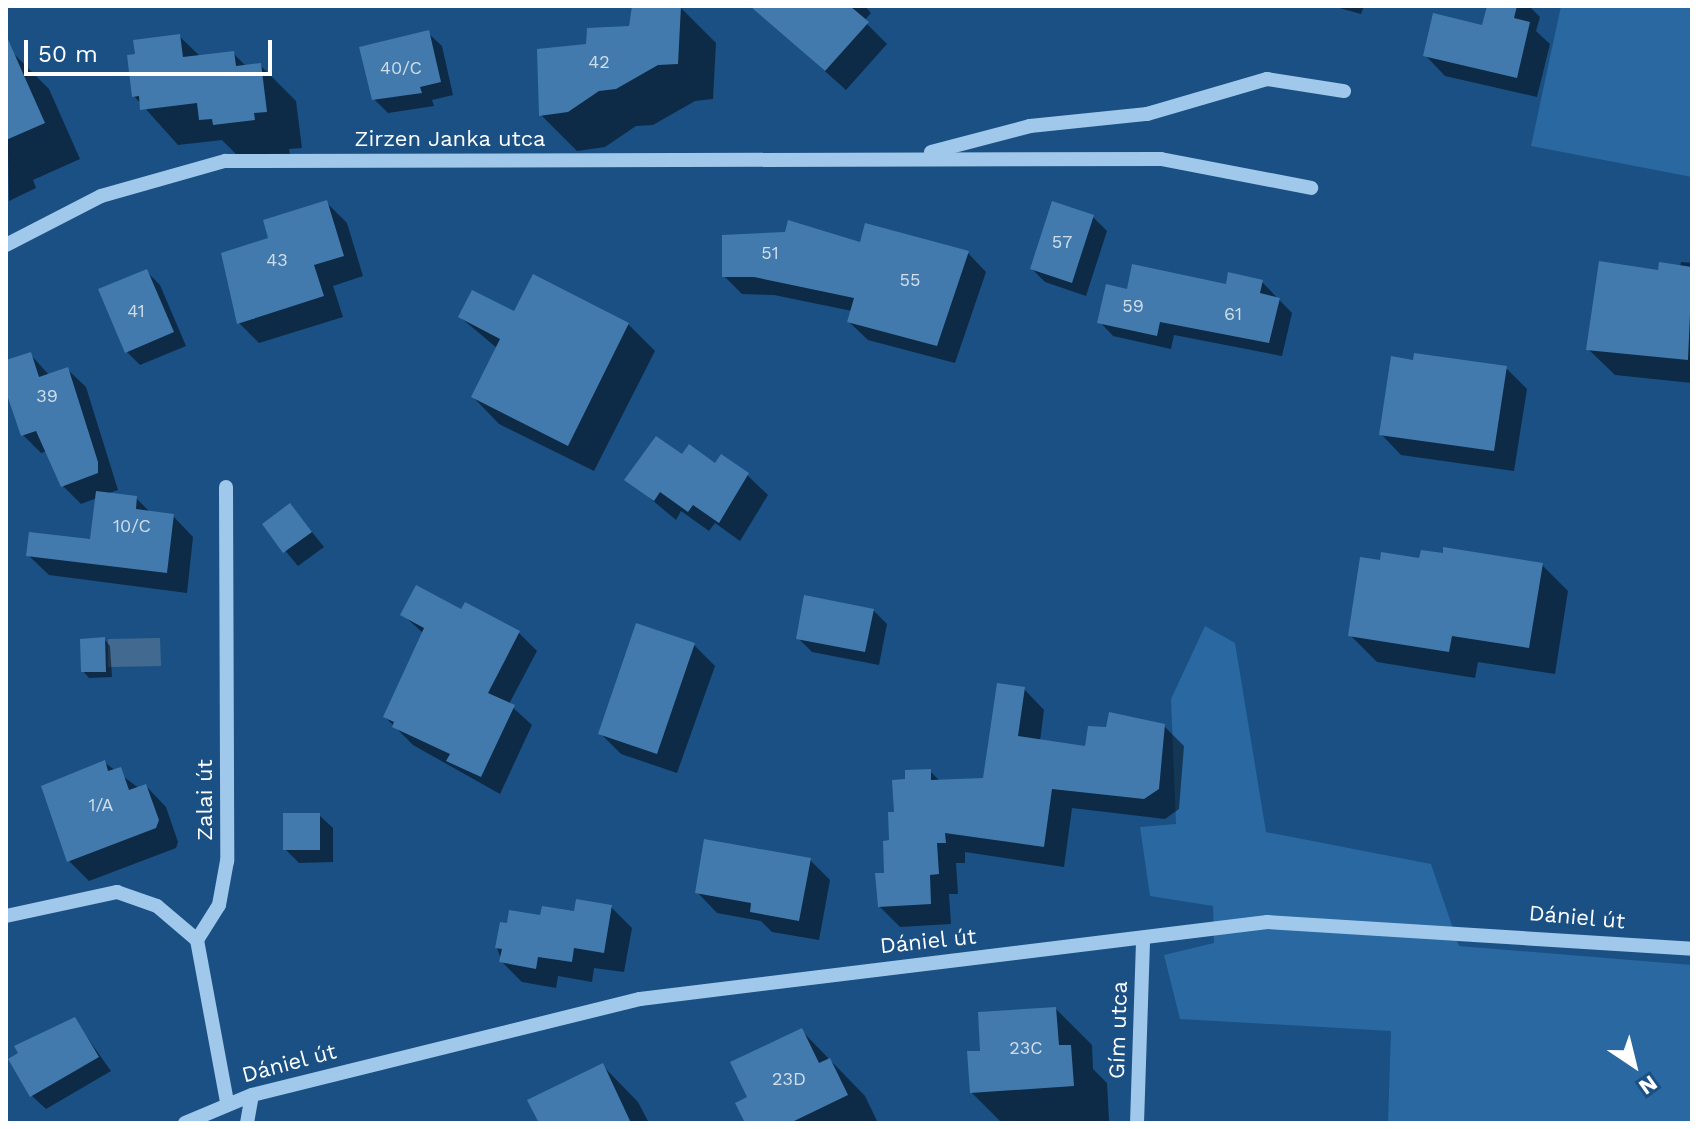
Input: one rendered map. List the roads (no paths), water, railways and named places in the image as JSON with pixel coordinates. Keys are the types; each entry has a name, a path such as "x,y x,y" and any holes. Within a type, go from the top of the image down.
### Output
{"street":[{"name":"Zirzen Janka utca","path":"911,157 1030,126 1147,114 1267,79 1344,91"},
{"name":"Zirzen Janka utca","path":"6,245 101,196 225,161 911,157 1161,159 1311,188"},
{"name":"Zalai út","path":"197,940 219,905 227,861 226,487"},
{"path":"6,916 117,892 157,906 197,940 227,1102"},
{"name":"Dániel út","path":"185,1123 227,1102 252,1095 640,999 1267,922 1692,949"},
{"name":"Gím utca","path":"1137,1123 1143,939"},
{"path":"247,1123 252,1095"}]}
